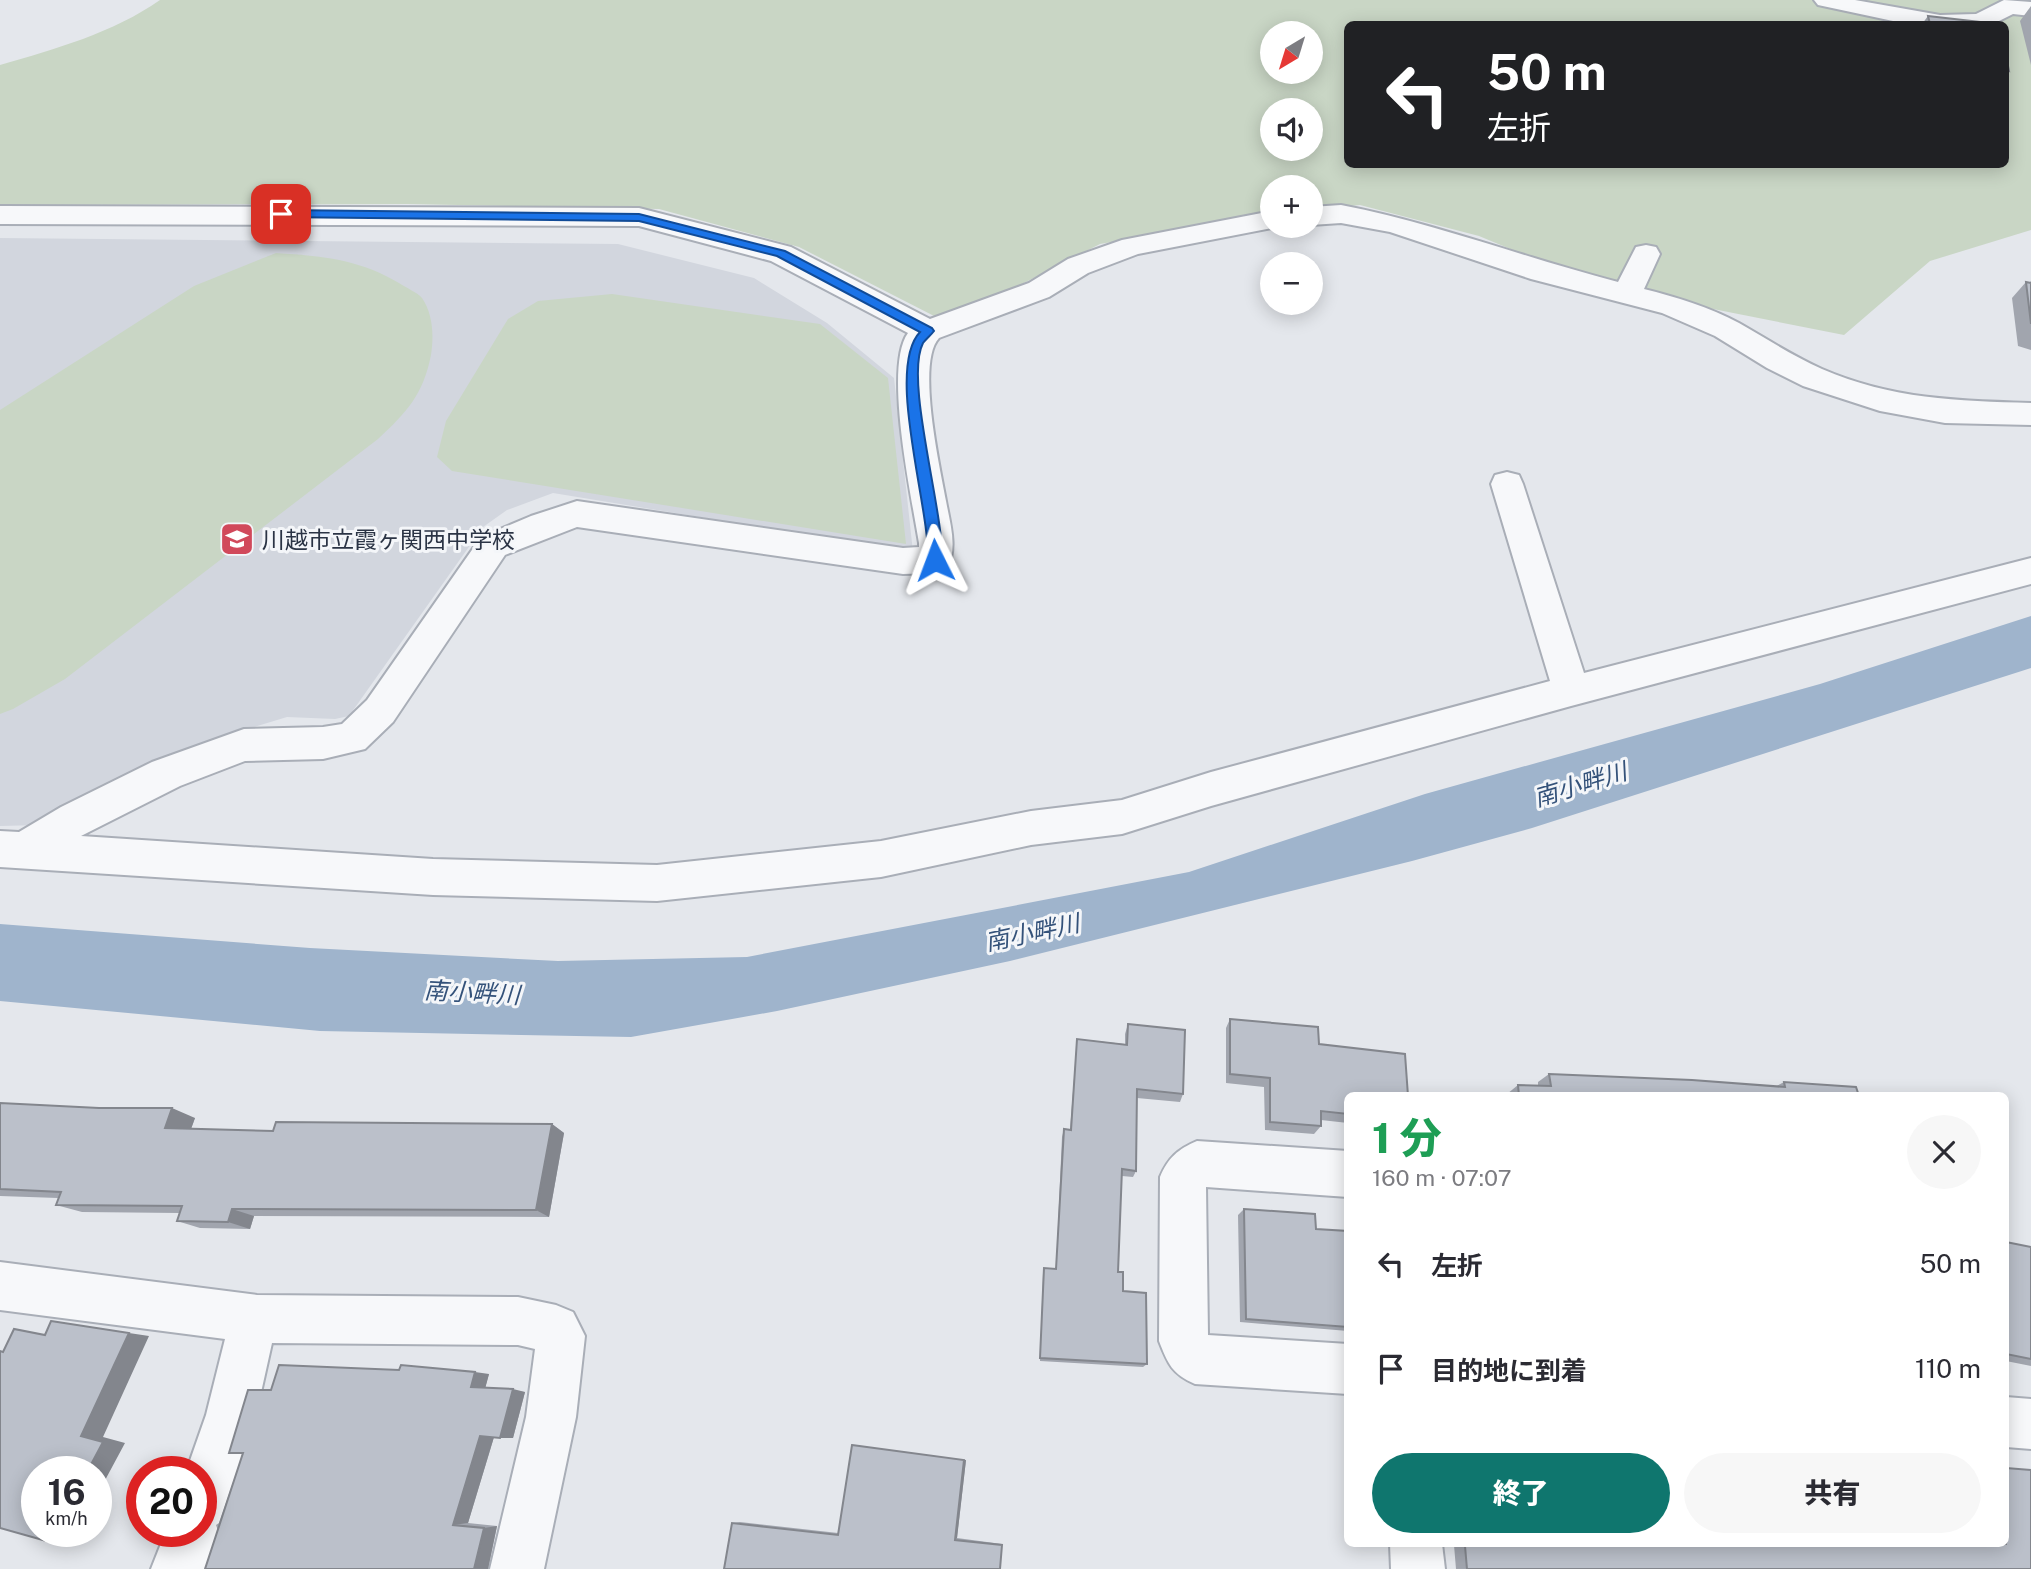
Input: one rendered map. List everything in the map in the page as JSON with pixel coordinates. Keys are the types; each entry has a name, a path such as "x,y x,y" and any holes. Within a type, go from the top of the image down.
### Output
{"street":[{"path":"1826,0 1878,13 1933,21"},
{"path":"1981,21 2009,6 2031,9"},
{"path":"1323,215 1341,214 1395,224 1541,272 1672,306 1726,328 1778,361 1880,400 1945,412 2031,414"},
{"path":"0,215 639,217 781,254 928,331"},
{"path":"12,849 166,774 244,745 323,743 352,738 380,711 493,547 543,524 577,514 903,561 935,560 936,543 920,447 912,371 917,342 928,331 1039,290 1078,267 1132,246 1260,222"},
{"path":"1627,293 1646,254"},
{"path":"1507,484 1571,691"},
{"path":"12,849 433,877 657,883 881,859 1031,828 1122,817 1211,789 1571,691 2031,571"},
{"path":"1344,1174 1197,1164 1183,1177 1182,1341 1195,1359 1344,1369"},
{"path":"0,1286 257,1319 518,1321 556,1329 561,1336 551,1417 517,1569"},
{"path":"217,1457 257,1319"},
{"path":"2009,1422 2031,1424"},
{"path":"178,1569 186,1547"},
{"path":"1416,1547 1418,1569"}],"shaded area":[{"name":"川越市立霞ヶ関西中学校","path":"0,238 618,244 754,278 827,323 894,378 913,552 553,493 507,510 483,527 349,716 335,719 287,717 231,734 40,825 0,826"}],"green space":[{"path":"160,0 2031,0 2031,230 1930,261 1844,335 1703,307 1605,277 1544,263 1479,236 1360,205 1323,209 1323,175 1260,175 1260,216 1100,244 1010,290 938,318 799,247 659,209 408,204 0,205 0,65 103,31"},
{"path":"276,253 324,257 354,264 384,275 420,296 426,304 432,325 432,340 428,369 418,392 405,411 378,439 65,679 0,714 0,410 194,286"},
{"path":"612,294 820,324 888,378 906,544 452,471 437,457 446,421 508,319 538,301"}],"water":[{"name":"南小畔川","path":"2031,616 2031,668 1532,828 1412,861 1010,961 777,1011 631,1037 320,1031 0,1001 0,924 310,948 558,961 747,957 1189,872 1425,794 1820,684"}],"building":[{"path":"1928,16 1972,21 1929,21"},
{"path":"2026,282 2031,283 2031,324"},
{"path":"1230,1019 1318,1027 1319,1044 1405,1054 1408,1092 1344,1092 1344,1114 1321,1111 1321,1126 1270,1122 1270,1078 1230,1074"},
{"path":"1128,1024 1185,1030 1183,1094 1137,1089 1136,1171 1122,1169 1118,1272 1123,1272 1123,1291 1146,1293 1147,1364 1040,1358 1044,1268 1056,1269 1064,1129 1071,1130 1077,1039 1127,1045"},
{"path":"1549,1074 1785,1087 1784,1082 1856,1087 1858,1092 1519,1092 1518,1085 1551,1086"},
{"path":"0,1103 99,1108 172,1108 165,1128 273,1131 276,1122 552,1124 536,1210 232,1209 228,1222 177,1221 182,1206 56,1205 61,1192 0,1189"},
{"path":"1244,1209 1315,1214 1316,1229 1344,1231 1344,1327 1246,1319"},
{"path":"2009,1243 2031,1247 2031,1359 2009,1355"},
{"path":"51,1321 129,1333 81,1436 103,1442 96,1456 21,1456 21,1534 0,1528 0,1351 3,1352 14,1329 45,1335"},
{"path":"279,1365 399,1370 401,1365 475,1372 471,1387 513,1389 500,1438 480,1436 453,1525 484,1528 474,1569 205,1569 212,1547 217,1547 217,1532 243,1453 229,1453 248,1390 271,1390"},
{"path":"852,1445 964,1460 955,1540 1002,1545 1000,1569 724,1569 732,1523 838,1535"},
{"path":"2009,1468 2031,1470 2031,1569 1467,1569 1465,1547 2009,1547"}],"place":[{"name":"川越市立霞ヶ関西中学校","path":"237,539"}],"route":[{"path":"281,214 639,217 781,254 928,331 917,342 912,371 920,447 936,543 935,560"}]}
